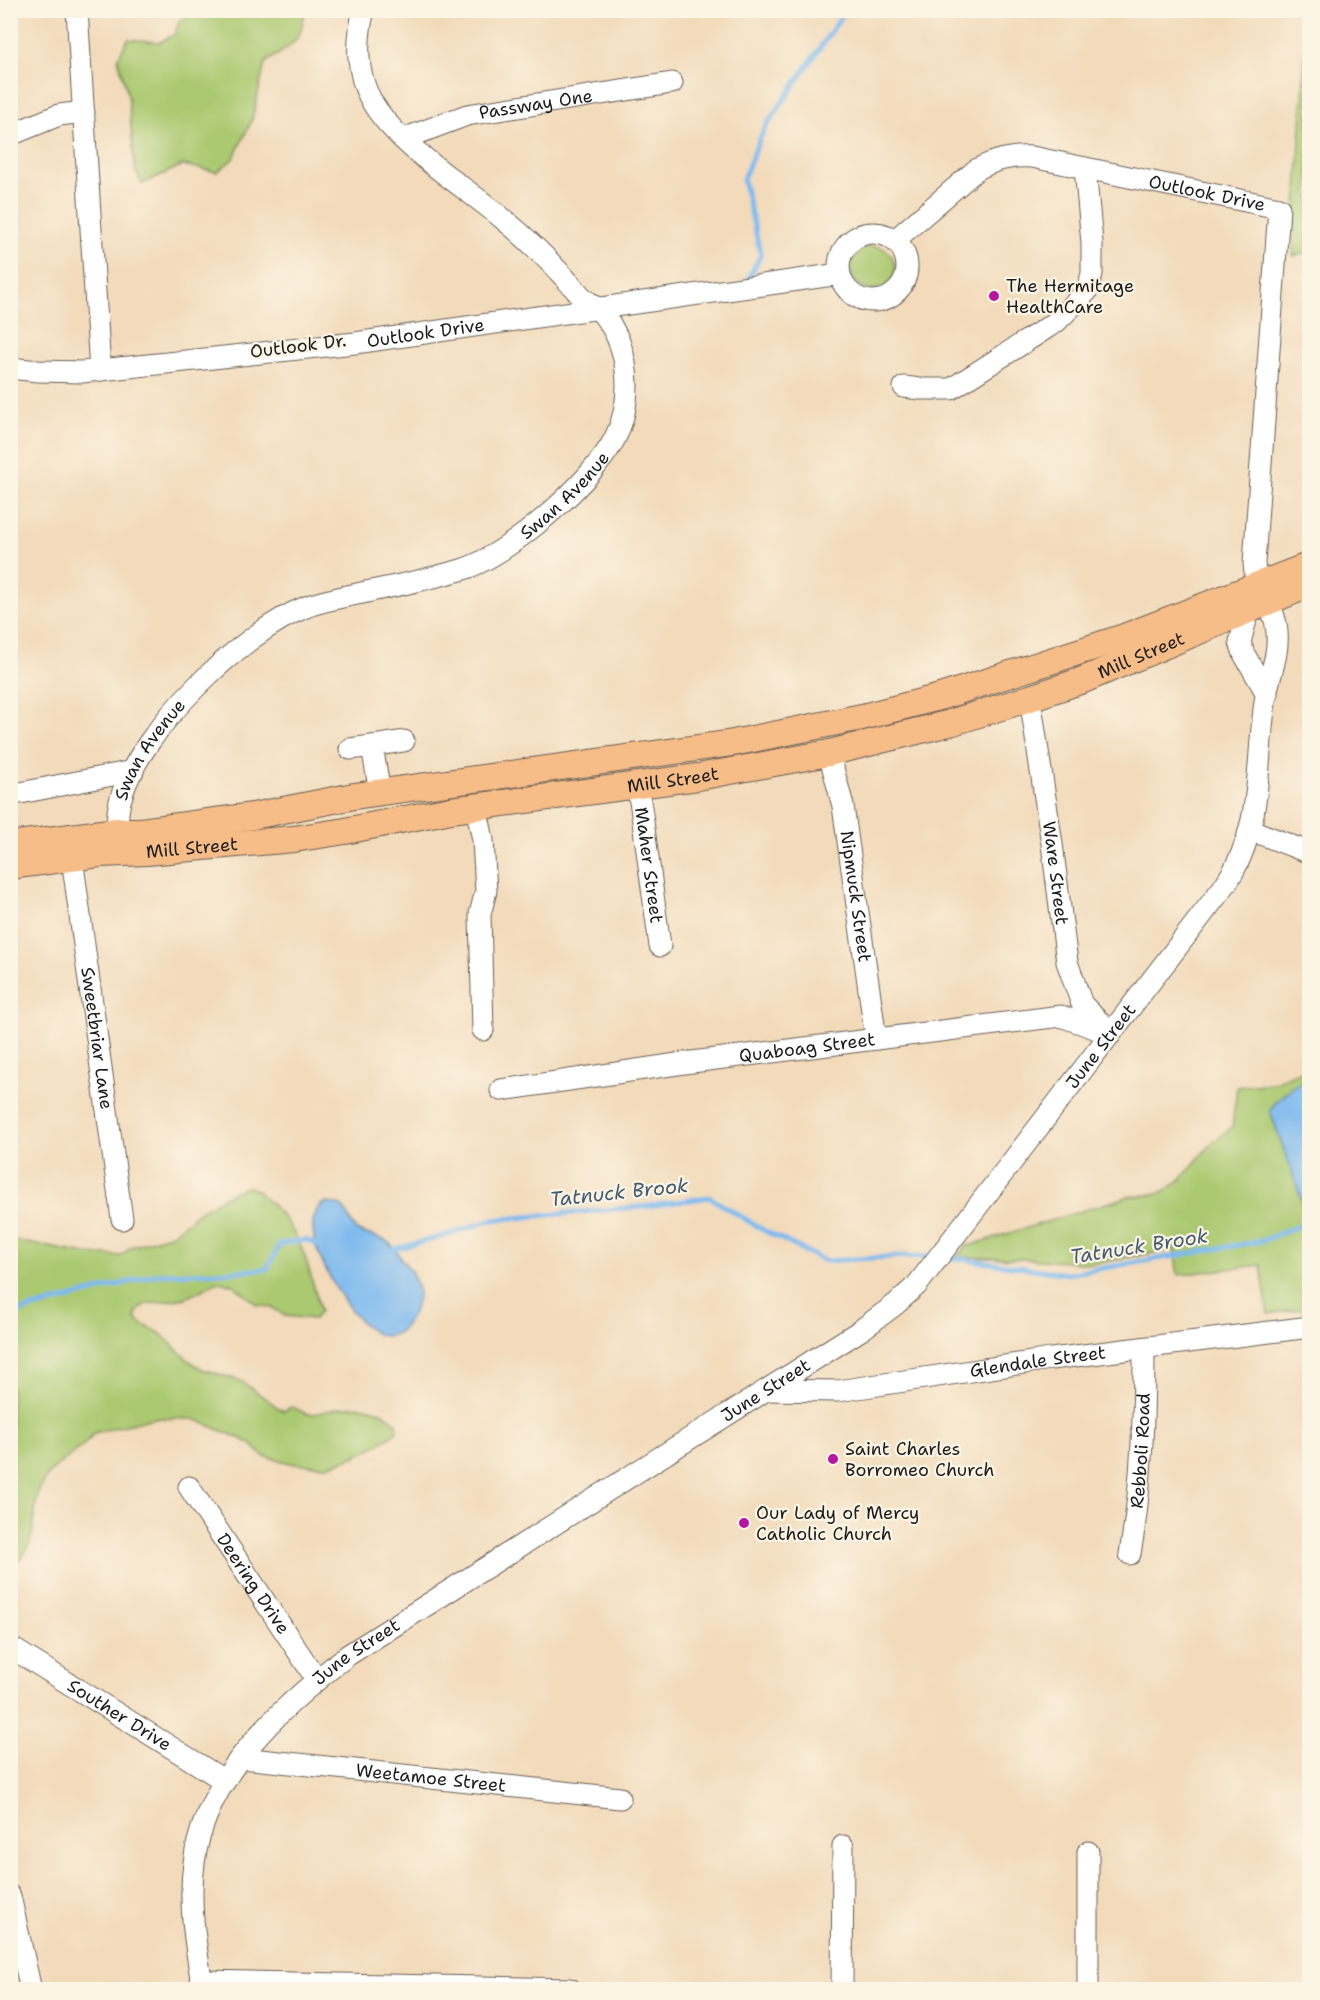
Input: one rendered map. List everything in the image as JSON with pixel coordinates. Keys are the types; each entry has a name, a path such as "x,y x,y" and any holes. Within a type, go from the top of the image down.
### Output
{"main road":[{"name":"Mill Street","path":"10,845 294,839 476,806 698,777 829,753 950,723 1083,680 1258,597 1310,566"},
{"name":"Mill Street","path":"10,866 72,858 118,842 141,831 253,816 380,793 733,743 862,717 940,697 1124,637 1310,584"}],"street":[{"path":"77,10 99,370"},
{"name":"Swan Avenue","path":"118,842 116,821 121,797 133,771 183,700 237,650 269,626 307,607 465,569 490,556 532,528 570,495 598,464 612,444 622,422 627,376 615,334 597,309 585,300 572,284 510,224 403,139 372,103 362,78 359,51 364,10"},
{"name":"Passway One","path":"403,139 467,115 672,83"},
{"path":"10,135 60,115 84,112"},
{"name":"Outlook Drive","path":"895,240 976,170 991,162 1020,156 1279,208 1254,563 1258,597"},
{"path":"904,387 920,390 951,389 1056,322 1087,291 1092,274 1092,243 1084,168"},
{"path":"877,232 895,240 904,251 907,267 903,284 892,295 878,300 863,299 853,294 845,286 840,274 840,259 843,250 855,238 863,234 877,232"},
{"name":"Outlook Drive","path":"10,368 38,372 99,370 355,343 840,274"},
{"path":"1258,597 1240,642 1244,654 1267,694"},
{"name":"June Street","path":"203,1985 194,1937 192,1887 194,1861 204,1824 225,1780 278,1716 348,1655 874,1321 917,1285 1225,885 1242,855 1251,830 1267,694 1275,665 1277,632 1258,597"},
{"name":"Ware Street","path":"1030,698 1052,844 1066,962 1082,1004 1111,1034"},
{"path":"350,749 404,741"},
{"path":"372,746 380,793"},
{"name":"Nipmuck Street","path":"829,753 843,806 876,1039"},
{"path":"10,795 133,771"},
{"name":"Maher Street","path":"636,785 660,946"},
{"path":"476,806 483,840 486,891 480,914 483,1030"},
{"path":"1251,830 1310,853"},
{"name":"Sweetbriar Lane","path":"72,858 122,1219"},
{"name":"Quaboag Street","path":"501,1090 684,1063 1061,1016 1111,1034"},
{"name":"Glendale Street","path":"766,1390 838,1391 1051,1359 1310,1327"},
{"name":"Rebboli Road","path":"1130,1554 1139,1504 1144,1348"},
{"name":"Deering Drive","path":"189,1487 317,1680"},
{"name":"Souther Drive","path":"15,1650 225,1780"},
{"name":"Weetamoe Street","path":"242,1758 620,1798"},
{"path":"842,1989 843,1846"},
{"path":"1088,1852 1088,1989"},
{"path":"10,1896 31,1989"},
{"path":"203,1985 570,1989"}],"green space":[{"path":"191,11 307,11 299,36 295,41 265,63 252,120 233,159 217,172 183,165 142,184 135,169 128,95 118,58 128,39 160,42 175,34 179,22"},
{"path":"1308,11 1309,252 1293,256"},
{"path":"873,246 889,252 895,268 889,284 873,290 857,284 851,268 857,252"},
{"path":"1309,1068 1309,1308 1268,1314 1261,1265 1178,1275 1174,1249 1093,1264 957,1257 965,1247 1130,1196 1159,1193 1169,1188 1185,1175 1210,1145 1232,1127 1237,1087 1272,1083"},
{"path":"247,1187 258,1191 278,1211 296,1237 307,1264 320,1311 314,1319 285,1316 273,1308 258,1305 232,1284 217,1282 186,1298 146,1304 139,1309 135,1317 140,1323 160,1333 188,1360 202,1369 241,1381 283,1411 292,1407 307,1414 313,1414 347,1407 366,1407 386,1415 397,1423 397,1431 379,1444 354,1457 327,1466 295,1464 263,1456 250,1443 194,1419 154,1418 94,1433 89,1440 54,1468 43,1482 37,1499 29,1546 23,1556 11,1567 11,1240 86,1254 121,1256 131,1247 172,1234 200,1211 233,1192"}],"water":[{"path":"1309,1078 1309,1220 1270,1111 1287,1092"},
{"path":"324,1203 333,1203 343,1207 356,1230 389,1243 412,1273 418,1293 415,1309 406,1324 394,1334 387,1336 366,1326 344,1301 327,1272 317,1249 313,1230 316,1212"}],"waterway":[{"path":"747,281 761,255 743,179 764,129 846,10"},
{"name":"Tatnuck Brook","path":"388,1251 451,1234 491,1220 650,1206 709,1197 763,1230 825,1261 905,1256 932,1257"},
{"name":"Tatnuck Brook","path":"947,1257 1068,1274 1262,1241 1310,1221"},
{"name":"Tatnuck Brook","path":"10,1318 22,1311 158,1274 267,1269 280,1244 306,1240 320,1246"}],"place":[{"name":"The Hermitage HealthCare","path":"994,296"},
{"name":"Saint Charles Borromeo Church","path":"833,1459"},
{"name":"Our Lady of Mercy Catholic Church","path":"744,1523"}]}
